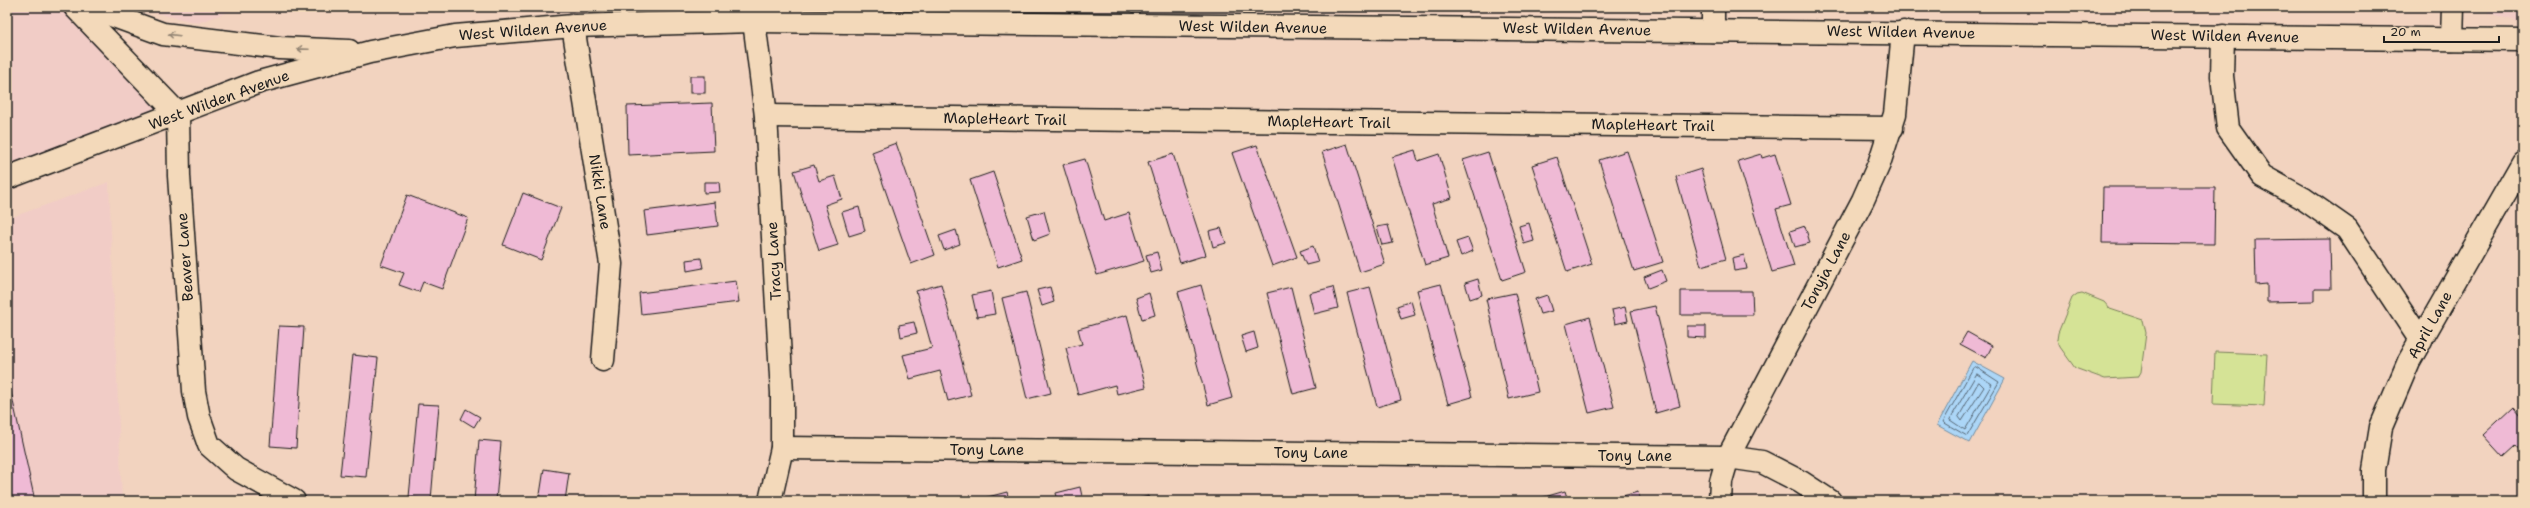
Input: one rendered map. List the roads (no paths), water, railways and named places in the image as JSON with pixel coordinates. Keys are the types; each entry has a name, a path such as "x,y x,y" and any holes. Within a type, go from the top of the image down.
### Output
{"street":[{"path":"75,7 178,114"},
{"path":"89,7 163,34 280,48 370,52"},
{"path":"1713,7 1713,31"},
{"path":"2452,39 2453,7"},
{"name":"West Wilden Avenue","path":"7,178 259,82 370,52 455,36 574,26 754,14 947,15 1713,31 2523,40"},
{"name":"Tracy Lane","path":"754,14 766,116 782,393 782,448 770,501"},
{"name":"Nikki Lane","path":"574,26 611,264 603,360"},
{"name":"Tonyia Lane","path":"1720,501 1721,481 1728,456 1863,200 1892,128 1898,100 1903,32"},
{"path":"2223,36 2222,76 2228,128 2262,176 2304,199 2347,229 2421,341"},
{"name":"Beaver Lane","path":"178,114 179,176 194,391 200,417 209,445 214,450 236,469 294,501"},
{"name":"MapleHeart Trail","path":"766,116 1892,128"},
{"name":"April Lane","path":"2374,501 2374,470 2381,427 2409,361 2523,162"},
{"name":"Tony Lane","path":"782,448 1728,456 1762,462 1801,482 1830,501"}],"water":[{"path":"1972,361 2005,379 1970,443 1937,425"}]}
